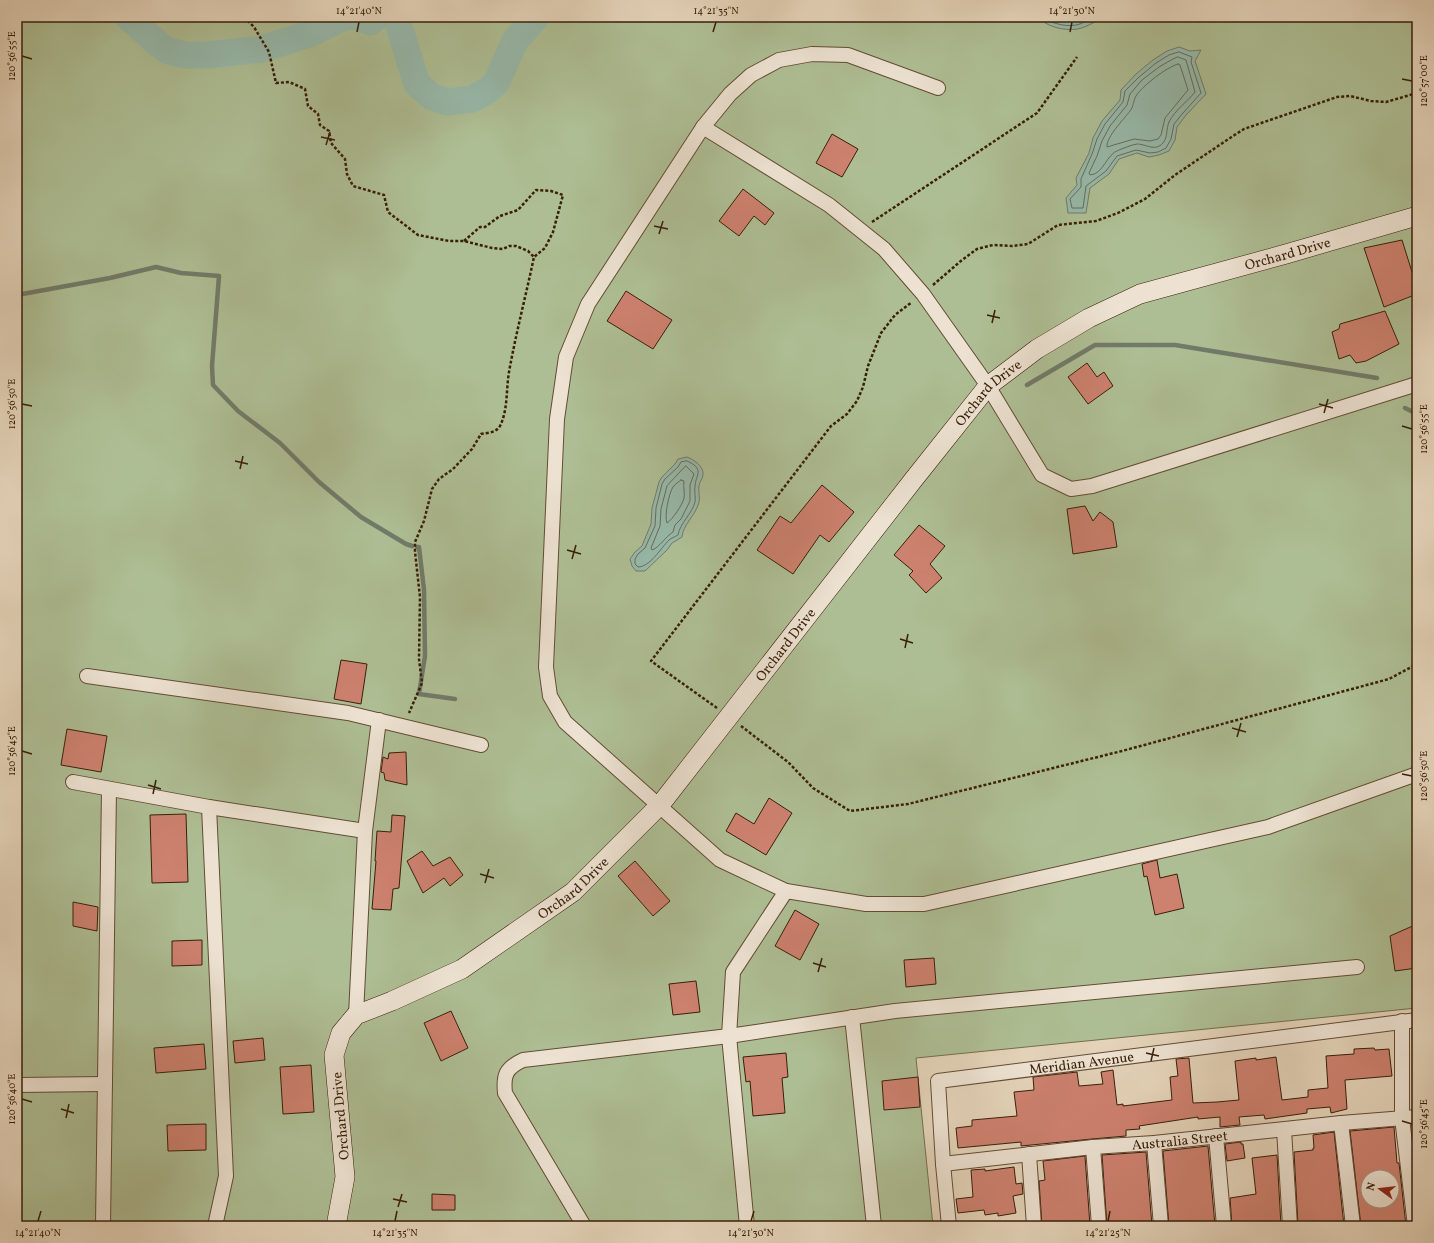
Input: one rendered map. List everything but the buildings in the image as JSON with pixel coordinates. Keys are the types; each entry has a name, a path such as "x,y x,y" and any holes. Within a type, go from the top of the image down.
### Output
{"street":[{"path":"938,88 848,55 812,54 779,60 751,75 730,94 703,127 588,304 566,358 557,419 546,667 550,696 565,722 720,860 786,891 866,904 924,904 1268,827 1417,774"},
{"path":"703,127 828,205 884,249 923,294 988,386 1042,476 1071,489 1092,486 1417,384"},
{"name":"Orchard Drive","path":"336,1226 345,1177 334,1055 341,1033 356,1015 392,1001 462,968 573,892 660,806 988,386 1037,349 1089,318 1140,294 1417,216"},
{"path":"87,676 348,713 481,746"},
{"path":"356,1015 365,831 379,720"},
{"path":"72,782 109,790 365,831"},
{"path":"103,1226 109,790"},
{"path":"208,806 226,1176 215,1226"},
{"path":"747,1226 729,1036 733,972 786,891"},
{"path":"584,1226 506,1093 504,1082 506,1072 523,1060 729,1036 895,1011 1357,967"},
{"path":"852,1017 874,1226"},
{"name":"Meridian Avenue","path":"949,1226 943,1164 938,1081 1417,1020"},
{"path":"1402,1021 1402,1118 1415,1226"},
{"path":"17,1085 105,1084"},
{"name":"Australia Street","path":"943,1164 1093,1147 1154,1143 1341,1123 1417,1117"},
{"path":"1341,1123 1353,1226"},
{"path":"1284,1130 1290,1226"},
{"path":"1216,1136 1224,1226"},
{"path":"1154,1143 1161,1226"},
{"path":"1093,1147 1099,1226"},
{"path":"1029,1154 1034,1226"}],"path":[{"path":"244,17 254,27 269,52 276,83 289,82 305,89 308,106 318,114 320,125 328,130 330,143 345,159 347,174 353,186 384,195 388,212 418,235 449,241 464,241 492,248 503,249 509,246 516,246 528,251 534,257"},
{"path":"860,230 1037,112 1077,58"},
{"path":"1417,93 1386,102 1371,101 1350,96 1337,97 1244,129 1175,175 1145,199 1118,212 1096,221 1058,225 1028,244 1012,246 993,245 977,249 962,260 923,294 895,315 881,333 868,366 863,387 857,401 847,414 831,426 651,661 729,717 788,762 813,788 850,811 908,804 1122,751 1389,679 1417,664"},
{"path":"402,726 422,683 419,659 420,597 415,542 424,521 432,489 439,479 453,469 472,449 481,434 494,432 499,428 505,412 507,380 534,257 545,248 553,232 563,195 536,190 518,210 500,216 485,227 480,227 464,241"}],"shaded area":[{"path":"17,17 1417,17 1417,1008 916,1058 933,1226 17,1226"}],"water":[{"path":"1037,17 1104,17 1078,29 1061,29 1051,26"},
{"path":"1179,47 1190,51 1201,50 1195,61 1206,94 1177,127 1175,140 1169,151 1149,157 1137,153 1119,159 1109,174 1090,188 1086,213 1068,213 1066,198 1077,185 1076,178 1089,153 1093,138 1102,121 1120,100 1121,90 1136,74 1153,60 1167,51"},
{"path":"687,457 698,464 703,472 699,485 699,503 684,529 682,537 672,543 667,550 645,571 636,571 632,566 630,559 642,546 651,524 652,508 659,482 678,459"}],"waterway":[{"path":"128,17 168,51 186,55 207,55 261,49 312,33 344,17 349,17"},
{"path":"359,17 370,22 377,17"},
{"path":"396,17 417,84 432,97 448,102 472,99 487,91 496,83 515,41 536,17"},
{"path":"17,295 110,278 156,267 181,273 219,276 212,366 213,385 238,411 280,443 319,482 361,517 406,544 412,546"},
{"path":"1027,385 1095,345 1175,345 1377,378"},
{"path":"1405,408 1417,414"},
{"path":"417,547 419,547 424,590 425,656 419,694 455,699"}]}
